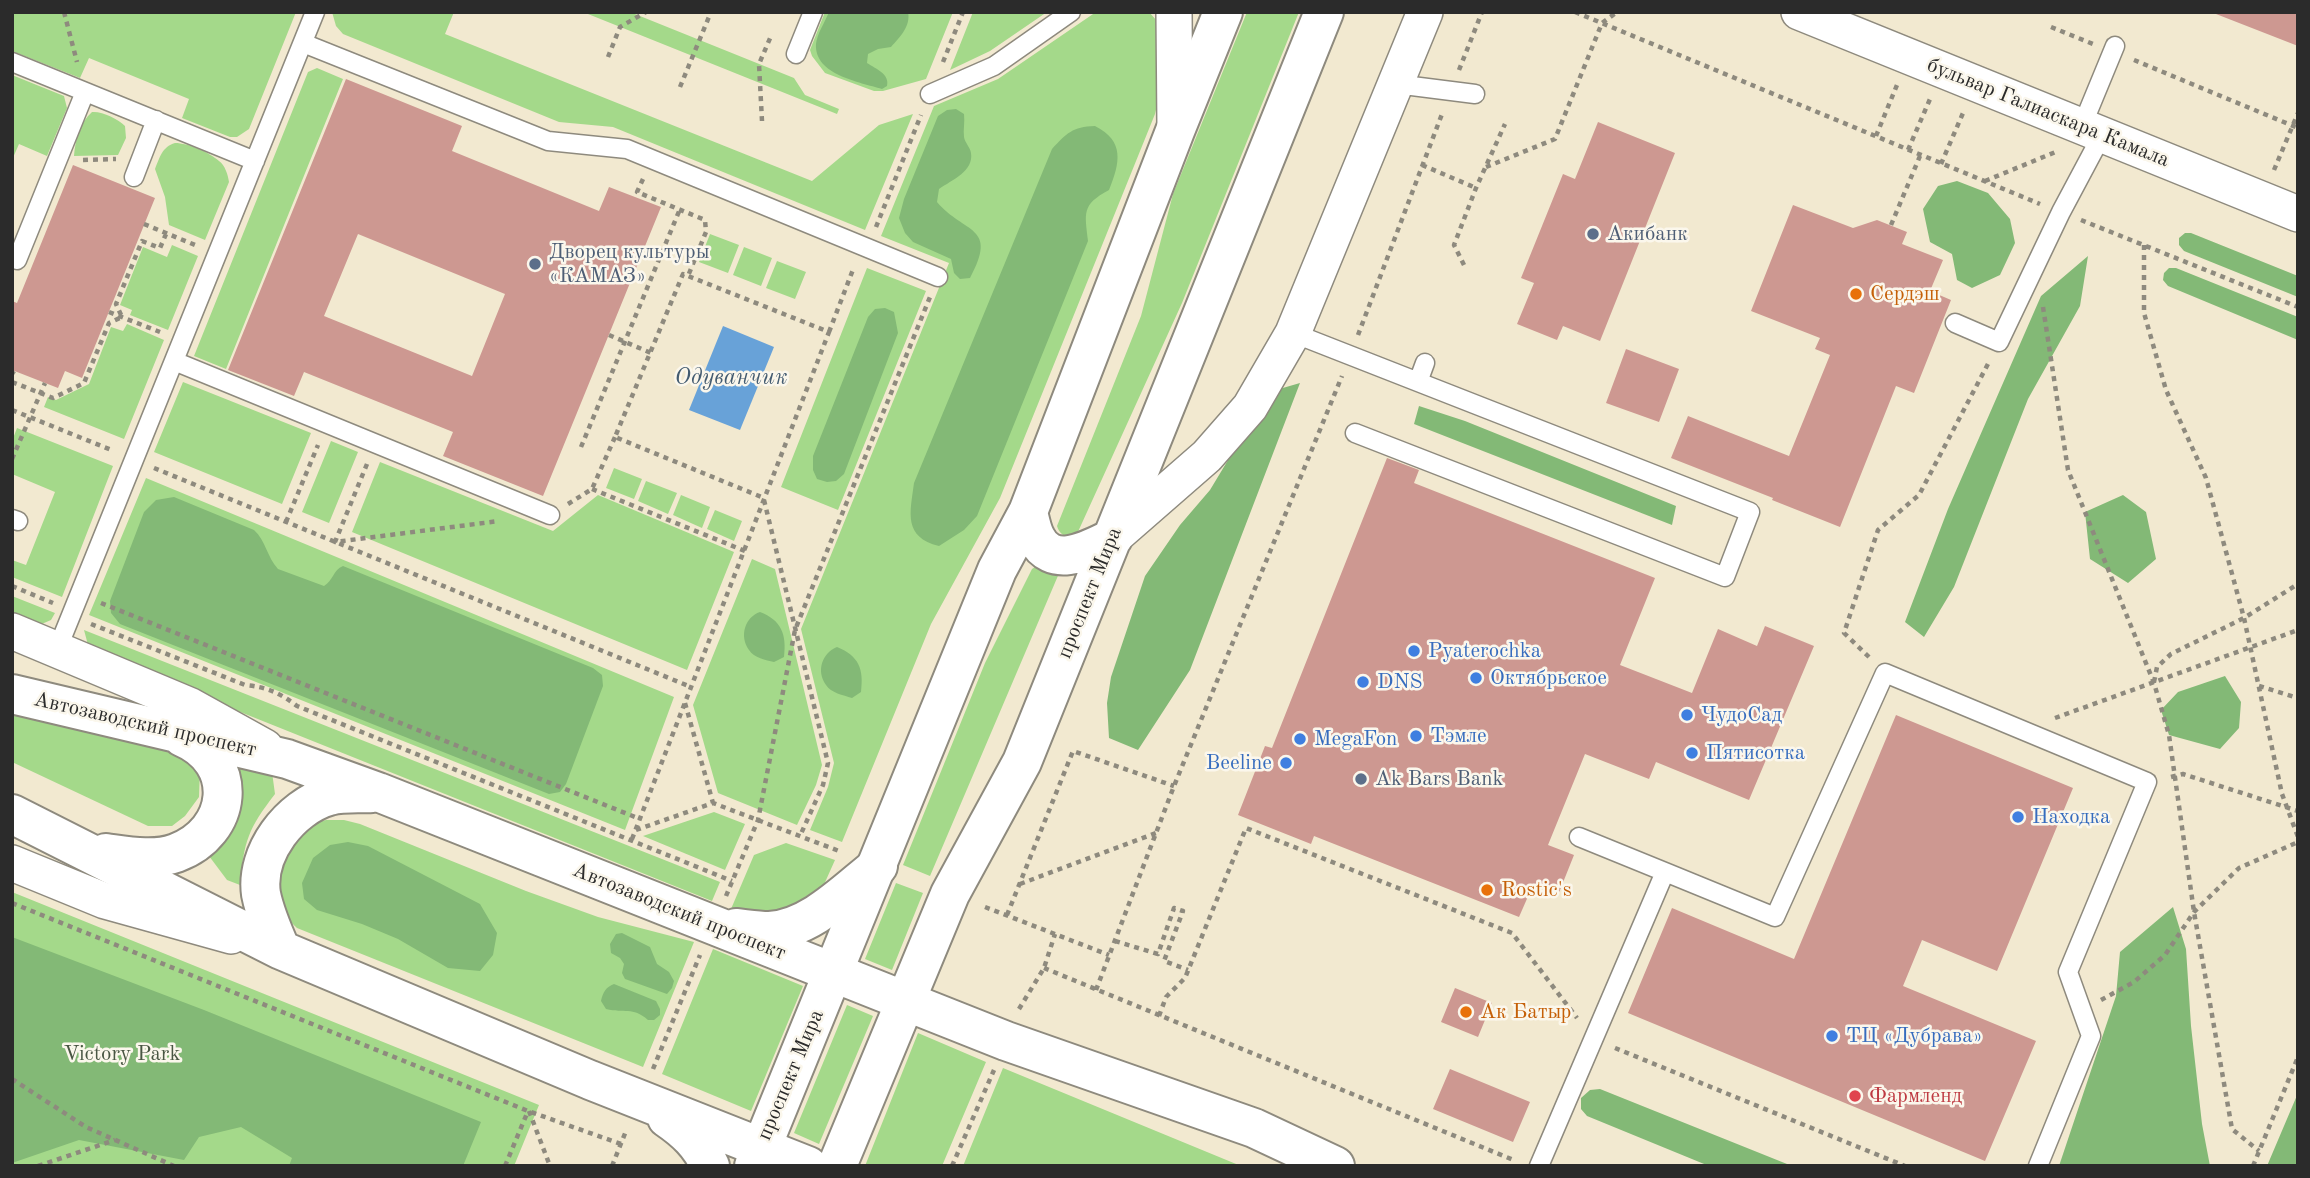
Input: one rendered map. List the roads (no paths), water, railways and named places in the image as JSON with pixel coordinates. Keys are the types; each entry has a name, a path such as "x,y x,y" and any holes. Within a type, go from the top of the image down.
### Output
{"street":[{"name":"проспект Мира","path":"758,1156 997,570 1028,512 1223,12"},
{"name":"проспект Мира","path":"837,1166 950,894 1022,762 1324,12"},
{"path":"1028,512 1036,538 1045,550 1063,557 1083,552 1113,538 1207,456 1250,407 1293,333 1425,12"},
{"name":"бульвар Галиаскара Камала","path":"1799,12 2298,214"},
{"path":"1172,17 1175,131"},
{"path":"12,631 191,706 287,759"},
{"name":"Автозаводский проспект","path":"12,694 287,759 378,792 833,974 1037,1052 1255,1128 1333,1165"},
{"path":"86,850 153,857 173,854 205,836 218,815 224,795 220,773 207,753 191,741 167,730"},
{"path":"281,950 266,914 261,891 262,865 274,839 296,813 329,796 378,792"},
{"path":"12,814 281,950 640,1098 758,1156 808,1166"},
{"path":"12,863 105,901 281,950"},
{"path":"713,926 771,931 802,922 878,866"},
{"path":"640,1098 679,1126 702,1149 710,1166"}],"lane":[{"path":"57,650 315,12"},
{"path":"796,54 813,12"},
{"path":"930,94 993,66 1071,12"},
{"path":"303,43 548,141 627,149 938,277"},
{"path":"1955,323 1999,342 2029,284 2095,132 2114,49"},
{"path":"12,62 255,161"},
{"path":"1396,84 1475,94"},
{"path":"12,258 17,260 85,92"},
{"path":"134,177 156,120"},
{"path":"1293,333 1751,512 1725,577 1355,433"},
{"path":"174,361 550,515"},
{"path":"1418,382 1425,363"},
{"path":"1579,836 1775,917 1885,673 2147,782 2068,972 2091,1037 2039,1166"},
{"path":"1539,1166 1665,872"}],"water":[{"name":"Одуванчик","path":"723,326 774,347 740,430 689,410"}],"place":[{"name":"Акибанк","path":"1593,234"},
{"name":"Дворец культуры «КАМАЗ»","path":"535,264"},
{"name":"Сердэш","path":"1856,294"},
{"name":"Pyaterochka","path":"1414,651"},
{"name":"Октябрьское","path":"1476,678"},
{"name":"DNS","path":"1363,682"},
{"name":"ЧудоСад","path":"1687,715"},
{"name":"Тэмле","path":"1416,736"},
{"name":"MegaFon","path":"1300,739"},
{"name":"Пятисотка","path":"1692,753"},
{"name":"Beeline","path":"1286,763"},
{"name":"Ak Bars Bank","path":"1361,779"},
{"name":"Находка","path":"2018,817"},
{"name":"Rostic's","path":"1487,890"},
{"name":"Ак Батыр","path":"1466,1012"},
{"name":"ТЦ «Дубрава»","path":"1832,1036"},
{"name":"Фармленд","path":"1855,1096"}],"park label":[{"name":"Victory Park","path":"122,1054"}]}
